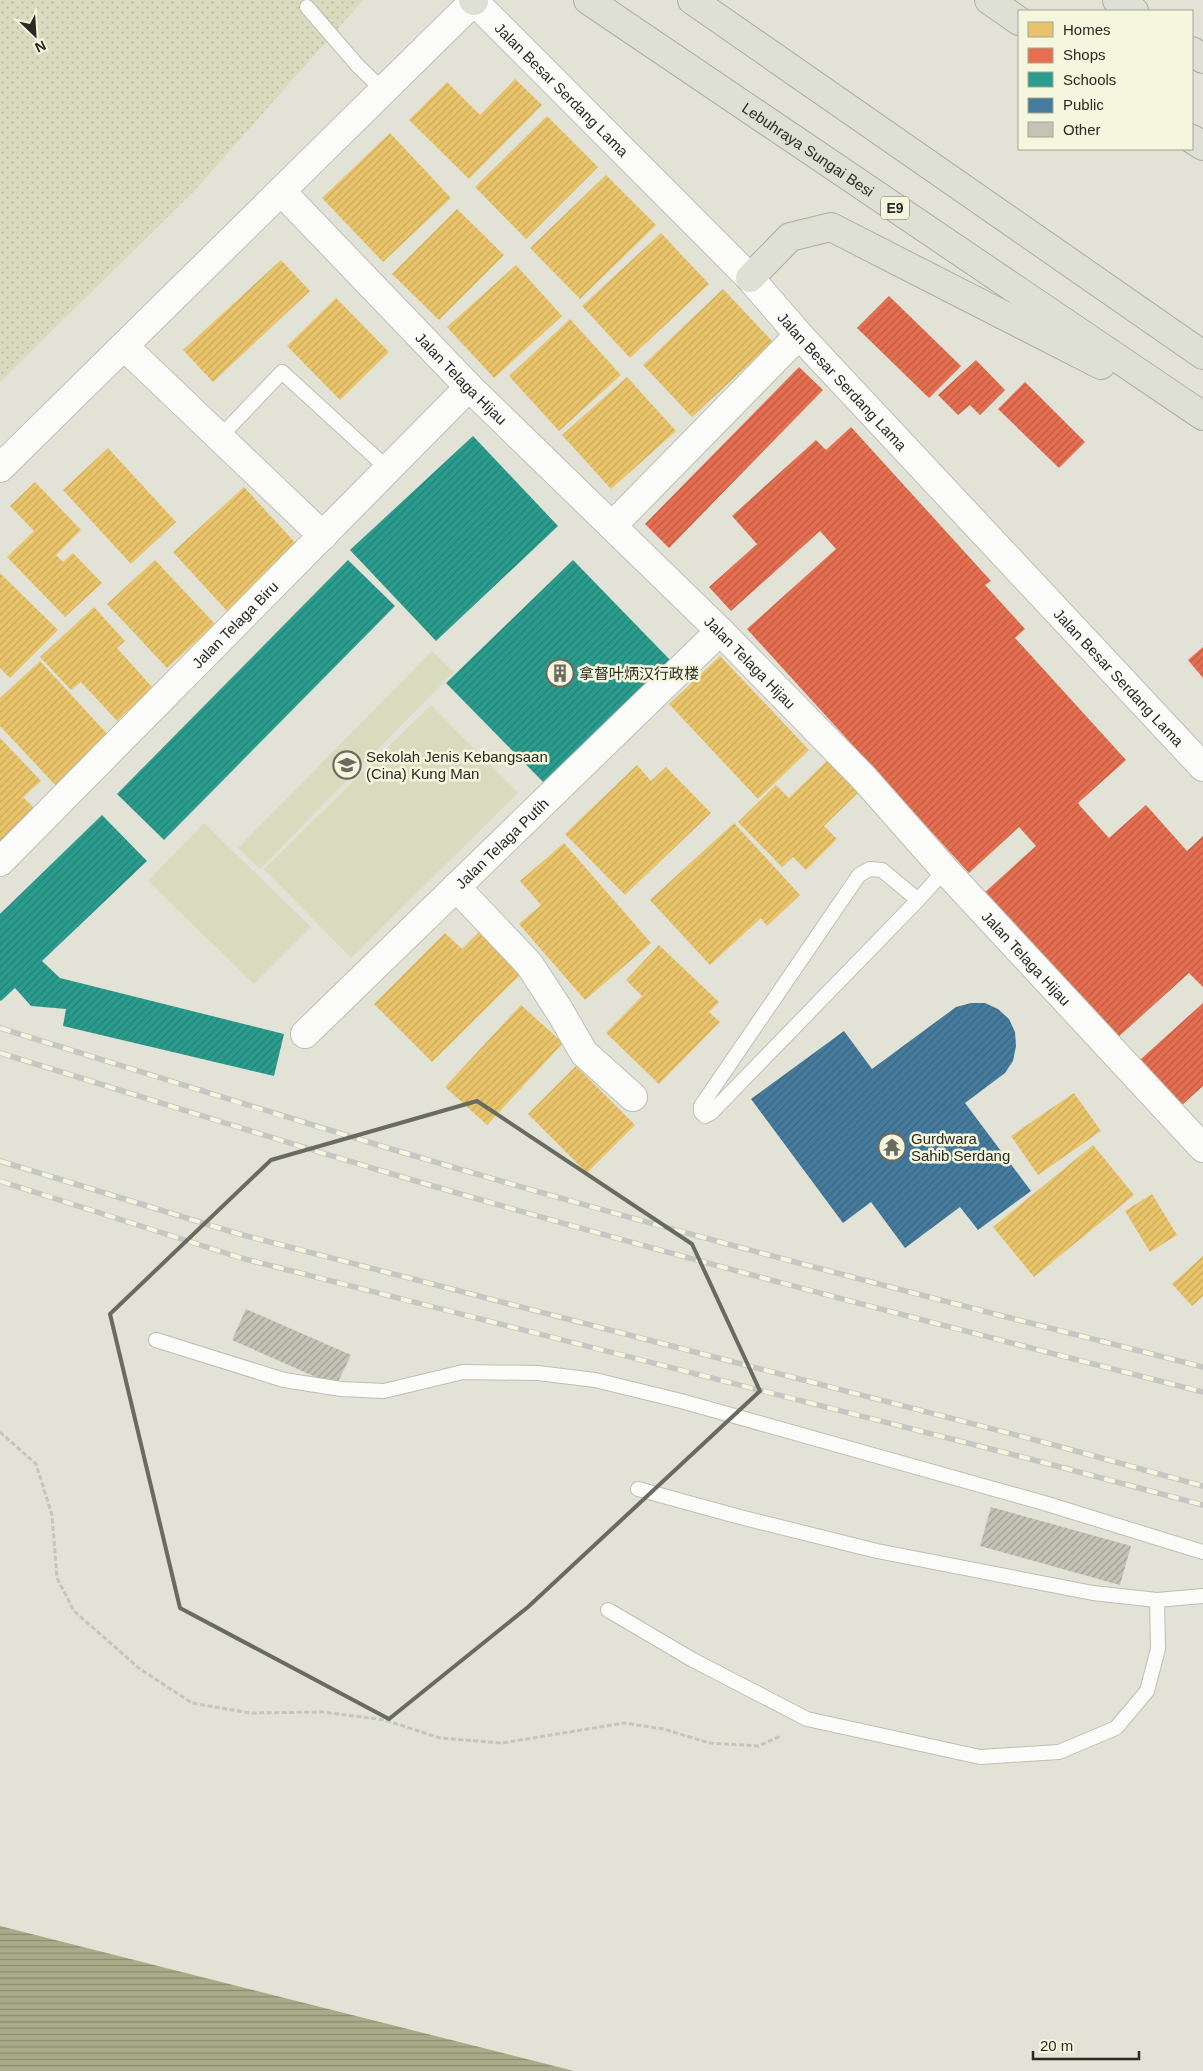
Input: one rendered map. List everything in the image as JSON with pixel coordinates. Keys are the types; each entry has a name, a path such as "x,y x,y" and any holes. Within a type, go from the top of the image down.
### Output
{"highway":[{"name":"Lebuhraya Sungai Besi","path":"588,0 1203,416"},
{"path":"692,0 1203,356"},
{"path":"989,0 1018,19"},
{"path":"1117,0 1132,10"},
{"path":"750,278 790,237 831,227 1203,416"}],"street":[{"path":"0,468 474,0"},
{"name":"Jalan Besar Serdang Lama","path":"474,0 750,278 800,335 1203,768"},
{"name":"Jalan Telaga Hijau","path":"281,192 469,387 720,631 863,777 944,870 1198,1132"},
{"path":"612,526 800,335"},
{"path":"124,346 323,536"},
{"name":"Jalan Telaga Biru","path":"0,862 469,387"},
{"name":"Jalan Telaga Putih","path":"305,1034 720,631"},
{"path":"456,886 529,964 584,1053 633,1097"}],"lane":[{"path":"307,7 358,66 383,90"},
{"path":"219,438 282,372 388,469"},
{"path":"918,900 882,870 870,868 859,875 701,1106 700,1112 705,1116 711,1114 918,900 944,870"},
{"path":"156,1340 284,1380 341,1389 384,1390 463,1372 538,1373 595,1380 681,1401 1034,1500 1203,1552"},
{"path":"638,1488 740,1517 878,1551 1093,1593 1157,1600 1203,1596"},
{"path":"608,1610 693,1660 807,1719 980,1757 1059,1752 1116,1728 1147,1691 1158,1649 1157,1600"}],"path":[{"path":"0,1432 36,1464 52,1515 57,1578 74,1612 140,1669 192,1703 250,1713 332,1713 385,1720 440,1738 502,1743 624,1723 663,1729 710,1743 758,1746 788,1732 807,1719"}],"highlighted area":[{"path":"477,1101 692,1244 760,1391 528,1607 389,1719 180,1608 110,1314 271,1160"}],"shaded area":[{"path":"0,0 363,0 196,189 0,382"},
{"path":"432,651 454,672 260,869 238,848"},
{"path":"431,705 518,793 351,958 264,869"},
{"path":"204,823 311,927 254,984 148,881"},
{"path":"0,1926 574,2071 0,2071"}],"building: Homes":[{"path":"515,79 542,105 469,179 409,120 447,82 480,115"},
{"path":"547,116 598,167 526,239 475,187"},
{"path":"390,133 451,198 383,262 322,198"},
{"path":"606,175 656,225 580,299 530,248"},
{"path":"457,209 504,255 439,320 392,274"},
{"path":"661,233 709,284 630,358 582,306"},
{"path":"281,260 310,291 213,382 183,350"},
{"path":"516,265 562,316 494,378 447,327"},
{"path":"723,289 773,342 692,417 643,365"},
{"path":"336,298 389,352 340,400 287,346"},
{"path":"570,319 621,375 559,431 509,376"},
{"path":"627,377 676,431 611,489 562,435"},
{"path":"108,448 176,522 131,564 63,490"},
{"path":"35,482 81,530 56,555 63,562 73,553 102,583 65,617 7,557 34,531 10,506"},
{"path":"244,487 299,547 228,612 173,552"},
{"path":"155,560 215,624 167,668 107,604"},
{"path":"0,573 58,630 10,678 0,668"},
{"path":"94,607 125,641 117,648 153,688 117,721 81,682 71,690 40,657"},
{"path":"720,656 809,750 758,799 669,704"},
{"path":"40,661 111,738 57,787 0,726 0,698"},
{"path":"0,738 41,781 23,797 38,812 0,847"},
{"path":"831,757 862,789 824,826 837,839 806,870 793,857 782,867 738,822 776,785 789,798"},
{"path":"637,765 651,781 666,767 711,813 625,895 565,834"},
{"path":"734,823 800,895 767,926 761,918 710,965 650,900"},
{"path":"564,843 651,943 585,1000 519,924 541,905 520,881"},
{"path":"481,930 523,972 432,1062 374,1004 445,933 462,949"},
{"path":"659,945 719,1002 709,1012 720,1022 659,1084 606,1033 642,996 626,980"},
{"path":"521,1005 563,1043 487,1125 445,1087"},
{"path":"576,1066 635,1125 587,1173 528,1114"},
{"path":"1074,1093 1101,1131 1038,1175 1011,1136"},
{"path":"1093,1145 1134,1195 1034,1277 993,1227"},
{"path":"1152,1194 1177,1235 1150,1252 1125,1211"},
{"path":"1203,1256 1203,1296 1192,1306 1172,1284"}],"building: Shops":[{"path":"889,296 961,366 929,398 857,328"},
{"path":"976,360 1005,390 980,415 970,405 958,415 938,395"},
{"path":"799,367 823,390 669,548 645,524"},
{"path":"1025,382 1085,442 1059,468 998,409"},
{"path":"851,427 991,581 985,585 1025,629 1015,638 1126,760 1078,803 1080,806 1109,838 1146,805 1187,851 1203,836 1203,987 1189,973 1115,1040 983,894 1036,846 1019,827 969,873 747,629 836,549 820,531 731,611 709,587 757,544 732,516 816,440 826,450"},
{"path":"1203,647 1203,678 1188,660"},
{"path":"1203,1003 1203,1086 1173,1113 1131,1068"}],"building: Schools":[{"path":"473,436 558,526 436,641 350,550"},
{"path":"348,560 395,606 164,840 117,794"},
{"name":"拿督叶炳汉行政楼","path":"573,560 674,664 548,787 446,683"},
{"path":"102,815 147,861 42,961 60,978 284,1034 274,1076 63,1026 66,1009 31,1006 15,988 0,1000 0,914"}],"building: Public":[{"name":"Gurdwara Sahib Serdang","path":"971,1003 985,1003 998,1009 1009,1019 1015,1032 1016,1046 1013,1061 1005,1073 965,1103 1031,1191 978,1230 960,1207 905,1248 871,1202 843,1223 751,1099 844,1031 872,1069 956,1007"}],"building: Other":[{"path":"246,1309 351,1355 336,1386 232,1340"},
{"path":"991,1507 1131,1546 1120,1585 980,1546"}],"railway":[{"path":"0,1028 378,1145 583,1204 893,1288 1203,1367"},
{"path":"0,1053 326,1154 579,1228 890,1312 1203,1392"},
{"path":"0,1161 239,1234 1043,1442 1203,1486"},
{"path":"0,1181 241,1258 1034,1460 1203,1505"}],"place":[{"name":"拿督叶炳汉行政楼","path":"560,673"},
{"name":"Sekolah Jenis Kebangsaan (Cina) Kung Man","path":"347,765"},
{"name":"Gurdwara Sahib Serdang","path":"892,1147"}]}
